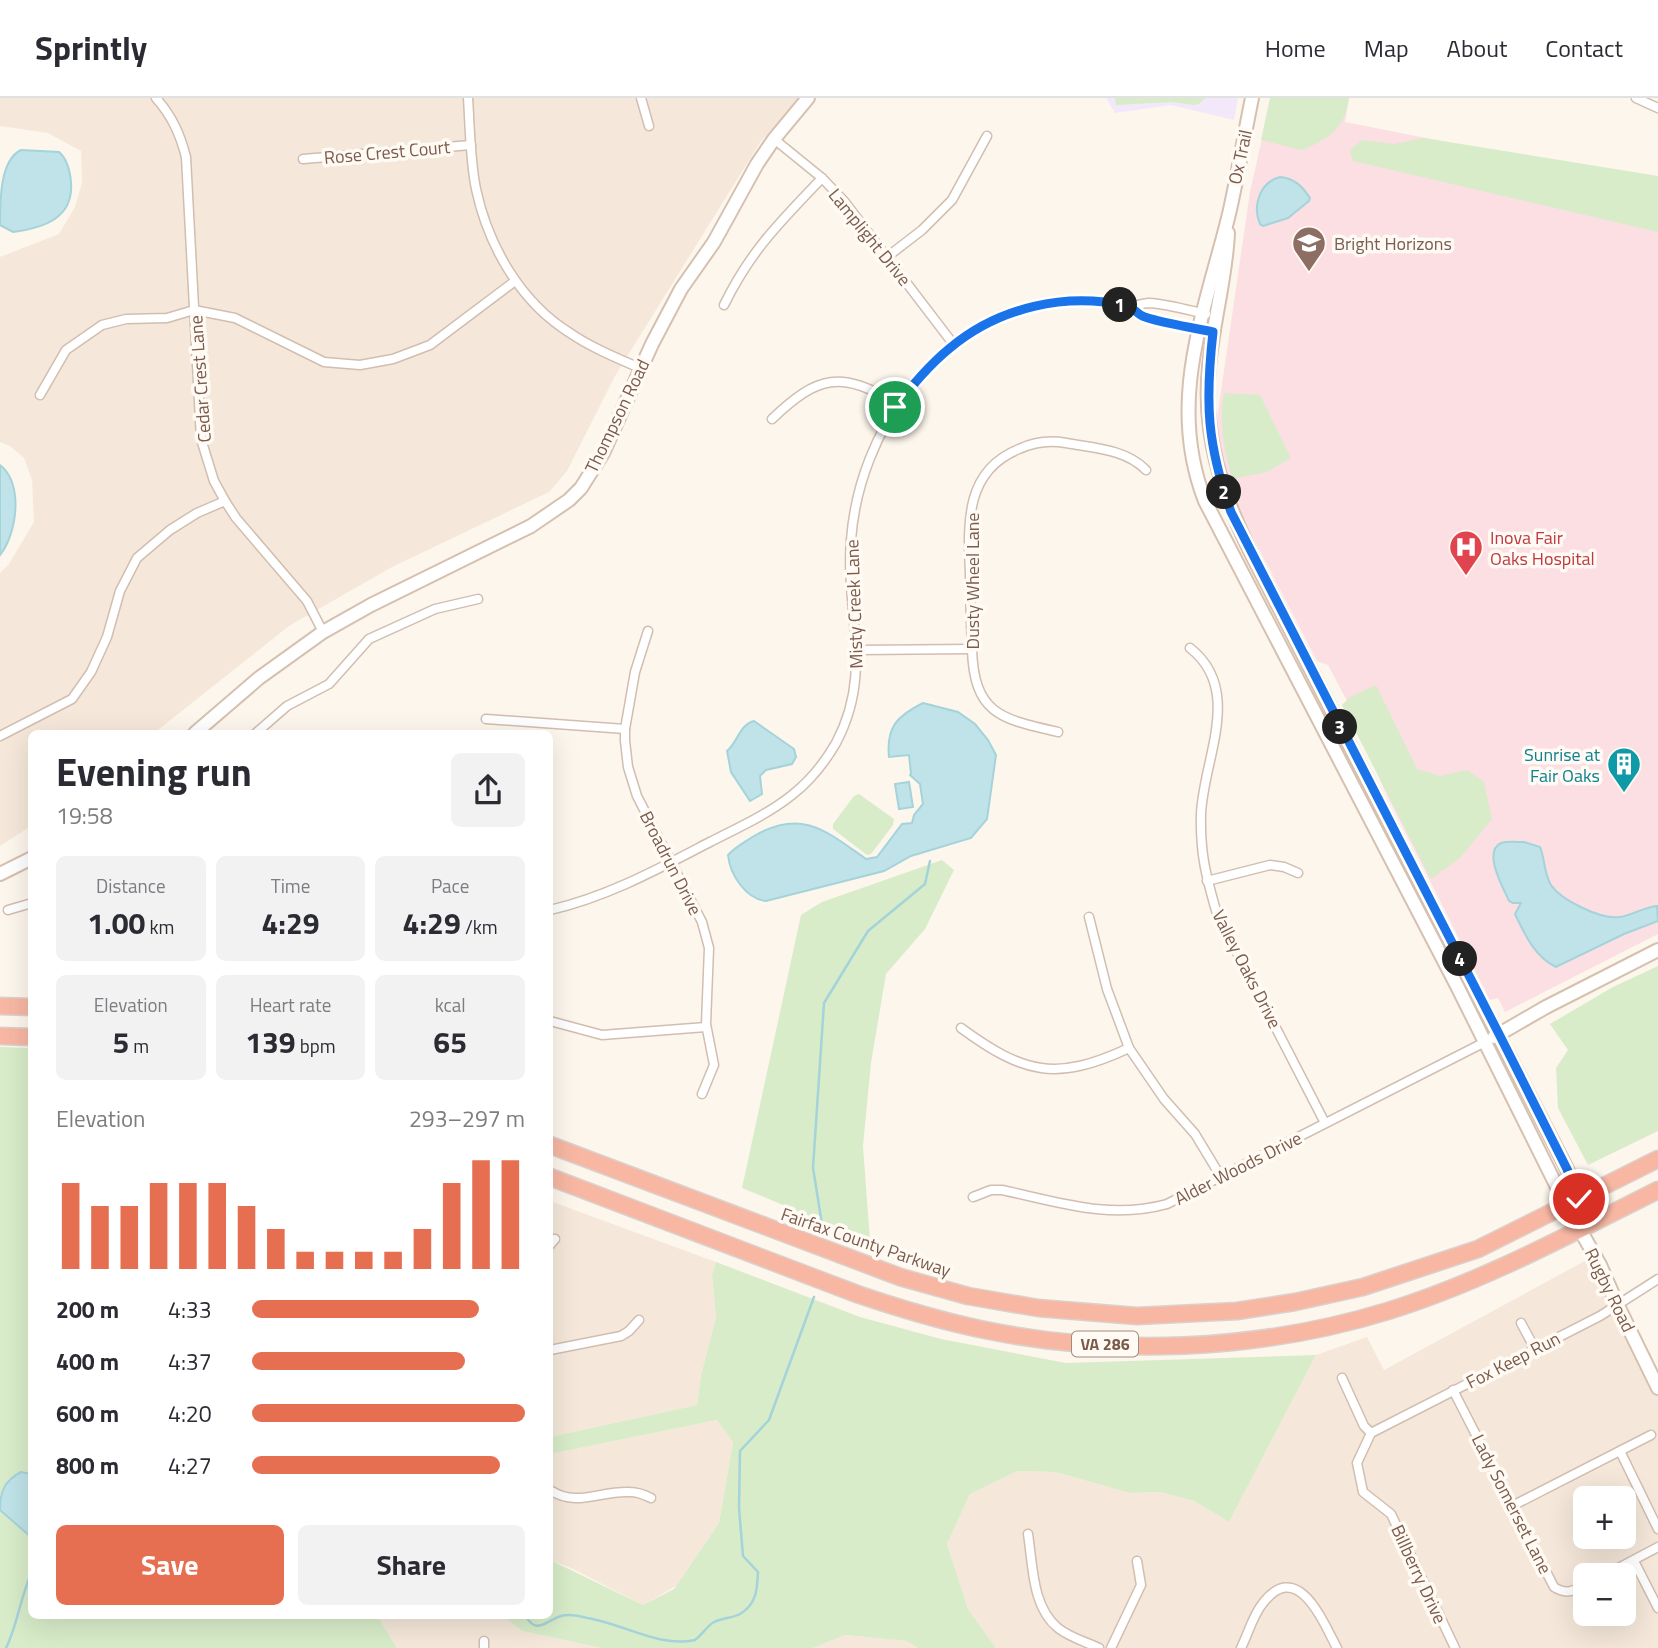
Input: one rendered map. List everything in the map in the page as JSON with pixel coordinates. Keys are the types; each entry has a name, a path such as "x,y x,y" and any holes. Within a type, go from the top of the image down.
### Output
{"highway":[{"path":"0,1006 28,1007"},
{"path":"0,1036 28,1037"},
{"name":"Fairfax County Parkway","path":"553,1146 900,1277 996,1301 1056,1311 1123,1316 1194,1315 1237,1311 1342,1292 1405,1274 1478,1249 1658,1159"},
{"name":"VA 286","path":"553,1178 906,1310 994,1332 1045,1340 1161,1346 1238,1341 1358,1319 1391,1310 1476,1278 1658,1190"}],"main road":[{"name":"Thompson Road","path":"198,730 259,678 323,632 531,526 569,500 581,488 603,453 667,311 714,242 757,164 808,98"},
{"name":"Ox Trail","path":"1200,329 1209,315 1226,260 1228,215 1252,98"},
{"name":"Ox Trail","path":"1209,315 1213,332"},
{"name":"Rugby Road","path":"1200,329 1191,375 1187,419 1192,461 1205,501 1485,1042 1572,1202"},
{"name":"Rugby Road","path":"1213,332 1207,391 1209,426 1217,469 1231,512 1567,1169 1572,1202 1580,1229 1600,1265 1658,1388"},
{"path":"0,874 28,860"},
{"path":"1485,1042 1658,950"}],"street":[{"name":"Cedar Crest Lane","path":"156,98 169,113 180,133 186,157 201,439 214,481 236,518 307,601 323,632"},
{"path":"468,98 477,191 493,242 515,282 567,332 642,369"},
{"path":"641,98 649,126"},
{"path":"1636,98 1658,108"},
{"path":"887,257 922,230 952,200 988,136"},
{"name":"Lamplight Drive","path":"774,139 822,178 844,201 954,345"},
{"name":"Rose Crest Court","path":"303,159 471,145"},
{"path":"724,305 737,277 761,242 822,178"},
{"path":"40,395 66,350 102,325 126,319 167,318 194,310 235,318 324,362 360,365 393,359 430,345 515,282"},
{"name":"Misty Creek Lane","path":"553,909 604,894 766,813 781,804 807,781 828,755 844,726 853,694 858,650 850,569 853,519 864,472 897,404 916,381 954,345 1005,315 1049,303 1099,301 1132,307 1147,303 1209,315"},
{"name":"Misty Creek Lane","path":"1132,307 1141,317 1213,332"},
{"path":"772,419 803,392 832,382 867,387 897,404"},
{"name":"Dusty Wheel Lane","path":"1058,732 1010,720 992,708 975,681 968,517 977,488 990,469 1013,451 1040,442 1123,455 1146,470"},
{"path":"0,736 72,699 91,673 107,637 120,591 137,558 170,530 197,513 225,501"},
{"path":"259,730 287,706 329,684 369,639 435,609 478,599"},
{"name":"Broadrun Drive","path":"648,631 635,672 625,729 628,767 634,786 702,922 709,947 706,1027 714,1065 702,1094"},
{"name":"Valley Oaks Drive","path":"1190,648 1203,657 1216,687 1218,721 1202,810 1201,852 1207,881 1217,914 1325,1123"},
{"path":"858,650 972,649"},
{"path":"486,719 625,729"},
{"path":"1207,881 1270,865 1298,873"},
{"path":"8,910 28,904"},
{"path":"1089,917 1107,989 1129,1048 1164,1099 1195,1134 1221,1177"},
{"path":"553,1022 601,1035 706,1027"},
{"path":"961,1028 1003,1056 1029,1066 1047,1069 1085,1066 1129,1048"},
{"name":"Alder Woods Drive","path":"973,1196 991,1190 1002,1190 1110,1212 1129,1212 1167,1204 1485,1042"},
{"name":"Fox Keep Run","path":"1371,1433 1618,1306 1658,1279"},
{"path":"553,1349 621,1336 639,1320"},
{"path":"1521,1323 1535,1349"},
{"path":"1342,1378 1364,1426 1371,1433"},
{"name":"Lady Somerset Lane","path":"1454,1390 1554,1587 1561,1592 1573,1591"},
{"name":"Billberry Drive","path":"1371,1433 1357,1463 1363,1492 1391,1514 1455,1648"},
{"path":"1514,1505 1651,1435"},
{"path":"1620,1451 1658,1529"},
{"path":"553,1491 581,1499 630,1492 651,1498"},
{"path":"1028,1534 1037,1596 1045,1615 1060,1629 1099,1648"},
{"path":"1630,1563 1658,1547"},
{"path":"1111,1648 1141,1585 1137,1561"},
{"path":"1634,1561 1658,1608"},
{"path":"1241,1648 1261,1605 1280,1588 1295,1589 1315,1605 1337,1648"}],"shaded area":[{"path":"0,98 803,98 761,141 615,376 567,471 549,492 392,567 289,626 158,730 28,730 28,828 0,846 0,573 9,564 34,522 32,480 24,458 10,446 0,442 0,257 59,234 75,207 82,183 81,151 48,133 0,126"},
{"path":"1106,98 1238,98 1234,120 1171,105 1115,113"},
{"name":"Inova Fair Oaks Hospital","path":"1271,98 1349,98 1345,122 1658,184 1658,934 1505,1012 1498,998 1490,1000 1386,794 1347,701 1328,665 1317,661 1230,493 1215,433 1250,192"},
{"path":"553,1202 716,1262 712,1275 716,1317 701,1375 697,1405 553,1436"},
{"path":"1594,1256 1658,1387 1658,1648 996,1648 968,1609 947,1544 970,1494 1016,1471 1055,1472 1130,1493 1160,1492 1194,1501 1229,1522 1316,1355 1367,1337 1384,1370"},
{"path":"717,1420 733,1442 719,1523 676,1586 643,1605 553,1561 553,1453"},
{"path":"379,1619 506,1619 522,1631 602,1648 397,1648"},
{"path":"845,1635 908,1641 918,1648 813,1648"}],"green space":[{"path":"1115,98 1205,98 1194,105 1171,102 1116,105"},
{"path":"1270,98 1349,98 1347,109 1334,132 1302,150 1261,140"},
{"path":"1424,138 1658,176 1658,232 1353,161 1350,150 1362,140 1394,144"},
{"path":"1224,393 1260,395 1291,458 1267,472 1232,479 1222,426"},
{"path":"1376,685 1417,769 1440,776 1467,770 1484,782 1492,819 1460,858 1431,879 1342,705 1350,697"},
{"path":"859,794 894,819 893,825 871,854 867,855 833,829 833,824 854,796"},
{"path":"942,860 954,870 925,929 886,974 871,1063 863,1146 870,1241 742,1188 801,915 822,902"},
{"path":"1658,966 1658,1131 1588,1165 1558,1108 1556,1068 1568,1050 1550,1024 1613,987"},
{"path":"0,1047 28,1048 28,1619 379,1619 397,1648 0,1648"},
{"path":"716,1262 860,1317 941,1339 1066,1363 1316,1355 1229,1522 1194,1501 1160,1492 1130,1493 1055,1472 1017,1471 970,1494 947,1544 968,1609 996,1648 918,1648 907,1641 845,1635 813,1648 602,1648 522,1631 506,1619 553,1619 553,1561 643,1605 674,1589 719,1523 733,1442 717,1420 553,1453 553,1436 697,1405 701,1375 716,1317 712,1275"}],"water":[{"path":"21,150 59,152 69,170 71,194 68,204 55,219 36,228 13,232 0,225 1,193 9,162"},
{"path":"1280,177 1297,183 1310,198 1309,201 1288,218 1263,226 1260,224 1257,210 1260,196 1267,184"},
{"path":"0,465 13,484 15,509 11,535 0,555"},
{"path":"923,703 958,712 975,724 996,755 987,819 971,838 911,856 884,871 766,901 746,891 732,870 728,855 754,836 771,828 786,824 813,826 866,859 877,857 902,824 912,823 914,815 923,804 920,784 910,775 909,755 889,757 889,738 900,718"},
{"path":"754,721 794,749 796,757 792,764 766,770 760,776 762,794 750,801 731,772 727,751 745,726"},
{"path":"909,782 913,807 899,809 895,784"},
{"path":"1524,842 1540,847 1551,885 1572,903 1612,917 1625,916 1657,906 1658,921 1624,934 1556,967 1549,963 1531,945 1515,914 1521,903 1509,901 1494,862 1496,848 1501,843"},
{"path":"21,1472 28,1473 28,1534 0,1510 4,1488"}],"waterway":[{"path":"822,1224 813,1168 824,1003 868,931 925,884 930,861"},
{"path":"528,1619 537,1626 561,1616 574,1616 654,1638 681,1642 695,1640 714,1622 737,1615 750,1606 756,1590 758,1572 743,1556 739,1508 740,1451 769,1420 814,1297"},
{"path":"6,1648 28,1583"}],"place":[{"name":"Bright Horizons","path":"1309,273"},
{"name":"Inova Fair Oaks Hospital","path":"1466,577"},
{"name":"Sunrise at Fair Oaks","path":"1624,794"}],"route":[{"path":"895,407 932,365 967,336 1005,315 1049,303 1110,303 1132,307 1141,317 1213,332 1207,391 1209,426 1217,469 1231,512 1499,1034 1567,1169 1579,1199"}]}
